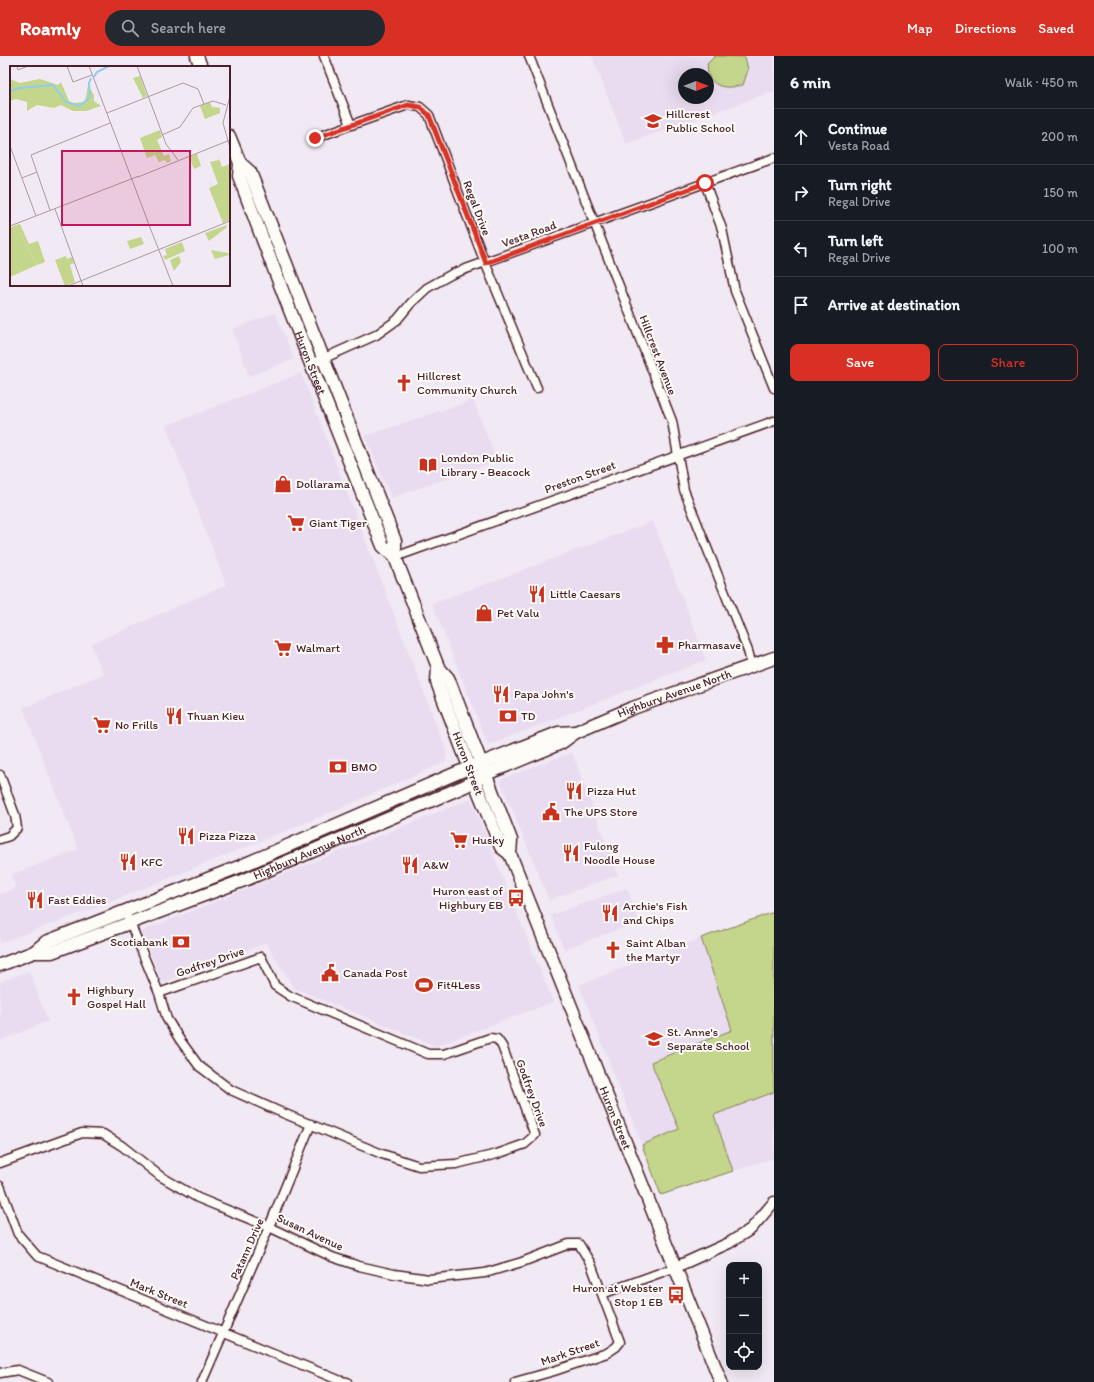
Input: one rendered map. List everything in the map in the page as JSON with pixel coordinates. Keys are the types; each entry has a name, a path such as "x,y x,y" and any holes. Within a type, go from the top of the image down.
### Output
{"main road":[{"path":"197,56 201,66"},
{"name":"Huron Street","path":"230,138 240,163 250,172 395,541 395,557 438,667 448,678 484,769 511,840 510,854 721,1382"},
{"name":"Huron Street","path":"240,163 239,176 270,260 383,546 395,557"},
{"name":"Highbury Avenue North","path":"0,965 34,952 52,952 241,866 470,768 484,769 561,743 576,732 630,709 774,658"},
{"name":"Huron Street","path":"438,667 437,682 474,781 501,847 510,854"},
{"name":"Highbury Avenue North","path":"127,917 247,879 474,781 484,769"}],"street":[{"path":"324,56 350,125"},
{"name":"Hillcrest Avenue","path":"530,56 672,421 684,490 748,651 752,666"},
{"name":"Regal Drive","path":"315,138 408,105 420,107 429,115 486,263 537,388"},
{"name":"Vesta Road","path":"311,364 376,335 397,320 411,303 427,288 452,274 774,158"},
{"path":"705,183 722,229 735,291 774,388"},
{"name":"Preston Street","path":"395,557 774,421"},
{"path":"0,775 15,815 17,828 9,836 0,839"},
{"name":"Godfrey Drive","path":"127,917 159,993 167,1019 199,1066 231,1090 382,1154 419,1166 456,1164 497,1154 525,1144 535,1135 502,1046 497,1039 490,1038 444,1054 428,1054 290,996 276,986 261,957 159,993"},
{"name":"Patann Drive","path":"202,1382 270,1227 311,1124"},
{"name":"Susan Avenue","path":"0,1163 82,1133 103,1134 122,1146 160,1176 198,1198 270,1227 332,1257 358,1266 394,1274 429,1279 485,1273 522,1262 570,1244 579,1244 591,1264 602,1294"},
{"name":"Mark Street","path":"0,1186 18,1234 37,1256 341,1381 347,1382"},
{"path":"602,1294 676,1267 729,1243 751,1229 774,1202"},
{"name":"Mark Street","path":"515,1382 599,1356 616,1347 620,1342 602,1294"},
{"path":"0,1373 18,1370 48,1382"}],"shaded area":[{"name":"Hillcrest Public School","path":"592,56 774,56 774,91 626,144"},
{"path":"275,313 294,359 249,376 232,329"},
{"path":"301,373 447,752 445,762 322,816 98,907 0,943 0,894 16,888 11,875 78,849 23,708 103,674 91,644 226,585 166,426"},
{"path":"473,400 497,461 391,498 365,436"},
{"path":"653,521 706,660 488,745 432,603"},
{"path":"572,752 618,875 549,900 500,780"},
{"path":"471,799 553,1002 436,1046 294,988 266,943 162,983 142,931"},
{"path":"627,888 639,922 564,949 551,915"},
{"name":"St. Anne's Separate School","path":"701,938 733,1030 651,1062 679,1130 642,1145 579,985"},
{"path":"29,971 48,1021 0,1041 0,982"},
{"path":"774,1092 774,1158 733,1171 714,1115"}],"green space":[{"path":"715,56 745,57 748,70 743,85 724,87 716,84 714,82 714,68 707,68 707,64"},
{"path":"774,912 774,1092 714,1115 733,1171 661,1195 642,1145 679,1129 651,1062 732,1030 701,938"}],"place":[{"name":"Hillcrest Public School","path":"653,121"},
{"name":"Hillcrest Community Church","path":"404,383"},
{"name":"London Public Library - Beacock","path":"428,465"},
{"name":"Dollarama","path":"283,484"},
{"name":"Giant Tiger","path":"296,523"},
{"name":"Little Caesars","path":"537,594"},
{"name":"Pet Valu","path":"484,613"},
{"name":"Pharmasave","path":"665,645"},
{"name":"Walmart","path":"283,648"},
{"name":"Papa John's","path":"501,694"},
{"name":"Thuan Kieu","path":"174,716"},
{"name":"TD","path":"508,716"},
{"name":"No Frills","path":"102,725"},
{"name":"BMO","path":"338,767"},
{"name":"Pizza Hut","path":"574,791"},
{"name":"The UPS Store","path":"551,812"},
{"name":"Pizza Pizza","path":"186,836"},
{"name":"Husky","path":"459,840"},
{"name":"Fulong Noodle House","path":"571,853"},
{"name":"KFC","path":"128,862"},
{"name":"A&W","path":"410,865"},
{"name":"Huron east of Highbury EB","path":"516,898"},
{"name":"Fast Eddies","path":"35,900"},
{"name":"Archie's Fish and Chips","path":"610,913"},
{"name":"Scotiabank","path":"181,942"},
{"name":"Saint Alban the Martyr","path":"613,950"},
{"name":"Canada Post","path":"330,973"},
{"name":"Fit4Less","path":"424,985"},
{"name":"Highbury Gospel Hall","path":"74,997"},
{"name":"St. Anne's Separate School","path":"654,1039"},
{"name":"Huron at Webster Stop 1 EB","path":"676,1295"}],"route":[{"path":"315,138 408,105 420,107 429,115 486,263 705,183"}]}
